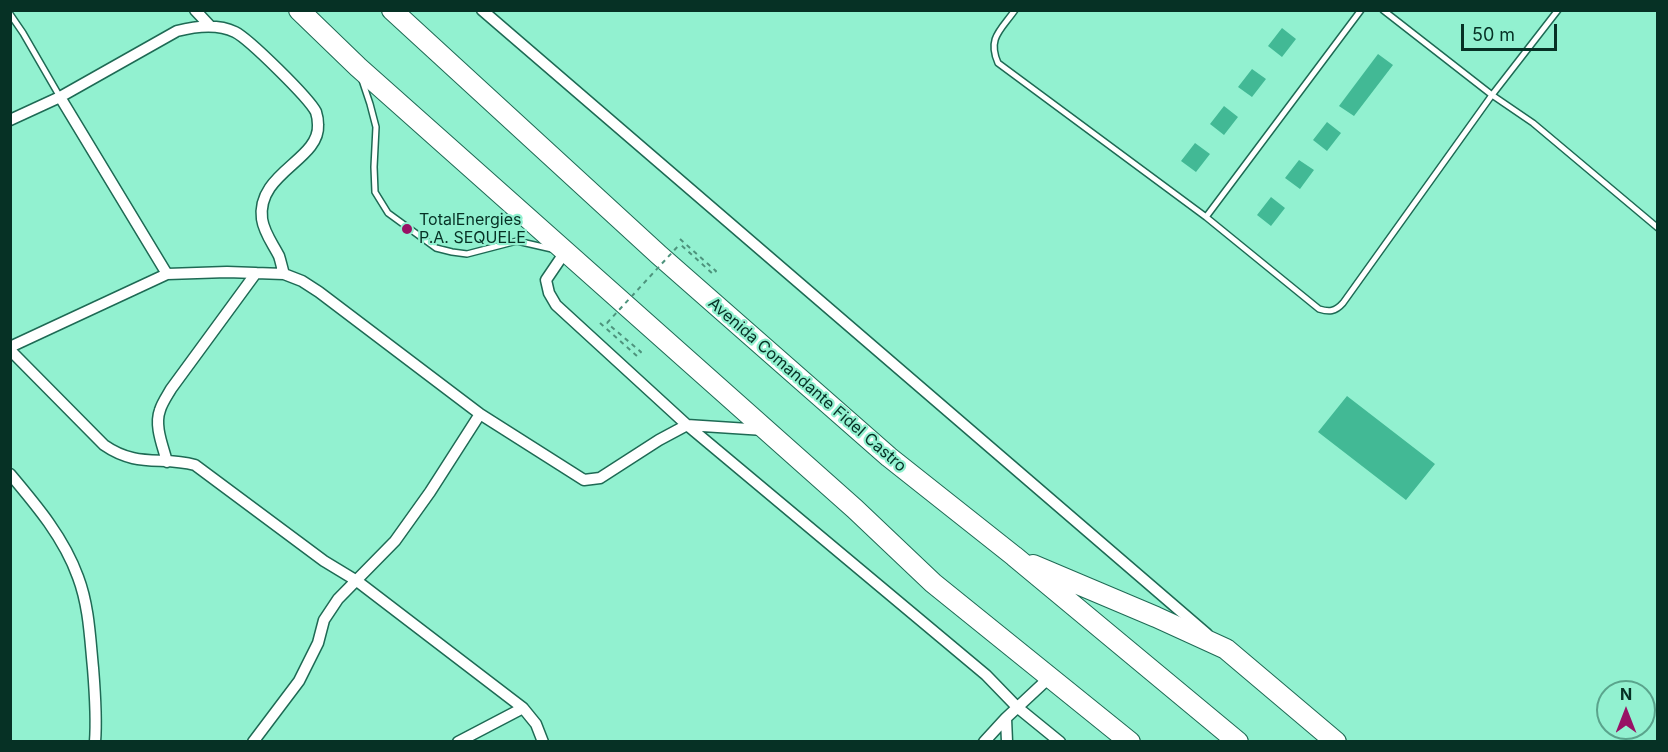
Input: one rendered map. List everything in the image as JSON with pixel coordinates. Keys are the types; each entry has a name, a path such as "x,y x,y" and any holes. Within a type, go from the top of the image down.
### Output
{"highway":[{"path":"299,10 358,67 855,509 933,583 1130,741"},
{"name":"Avenida Comandante Fidel Castro","path":"392,10 659,255 889,457 1014,556 1238,741"},
{"path":"1014,556 1226,650 1336,741"}],"street":[{"path":"195,10 210,26"},
{"path":"482,10 1226,650"},
{"path":"10,120 60,97 177,32 210,26 236,33 294,84 316,112 318,128 314,142 271,184 263,203 262,219 268,237 280,259 284,274"},
{"path":"60,97 167,274"},
{"path":"566,252 546,280 549,293 556,305 687,425 986,675 1017,707 1060,741"},
{"path":"543,741 537,724 523,708 357,580 324,561 195,465 126,458 104,445 10,348 167,274 227,272 284,274 302,281 319,292 480,414 584,480 600,478 687,425 767,431"},
{"path":"167,462 158,424 163,402 256,273"},
{"path":"253,741 299,681 318,643 324,620 338,599 395,540 436,484 480,414"},
{"path":"10,474 46,516 69,556 79,579 90,635 97,720 95,741"},
{"path":"984,741 1050,676"},
{"path":"458,741 523,708"},
{"path":"1006,718 1007,741"}],"lane":[{"path":"1016,10 994,39 992,51 998,63 1206,217 1319,309 1333,311 1343,303 1492,95 1558,10"},
{"path":"1206,217 1360,10"},
{"path":"1383,10 1492,95 1533,123 1658,228"},
{"path":"10,14 60,97"},
{"path":"358,67 376,128 375,192 388,213 436,248 452,252 467,254 517,241 566,252"}],"path":[{"path":"600,323 637,356 641,352 607,323 680,244 713,274 716,271 680,239"}],"building":[{"path":"1282,28 1296,39 1282,57 1268,46"},
{"path":"1378,54 1393,65 1354,116 1339,106"},
{"path":"1252,69 1266,79 1252,97 1238,87"},
{"path":"1224,106 1238,117 1224,135 1210,124"},
{"path":"1327,122 1341,133 1327,151 1313,140"},
{"path":"1195,143 1210,154 1196,172 1181,161"},
{"path":"1299,160 1314,170 1300,189 1285,178"},
{"path":"1271,197 1285,208 1271,226 1257,215"},
{"path":"1347,396 1435,464 1406,500 1318,432"}],"place":[{"name":"TotalEnergies P.A. SEQUELE","path":"407,229"}]}
